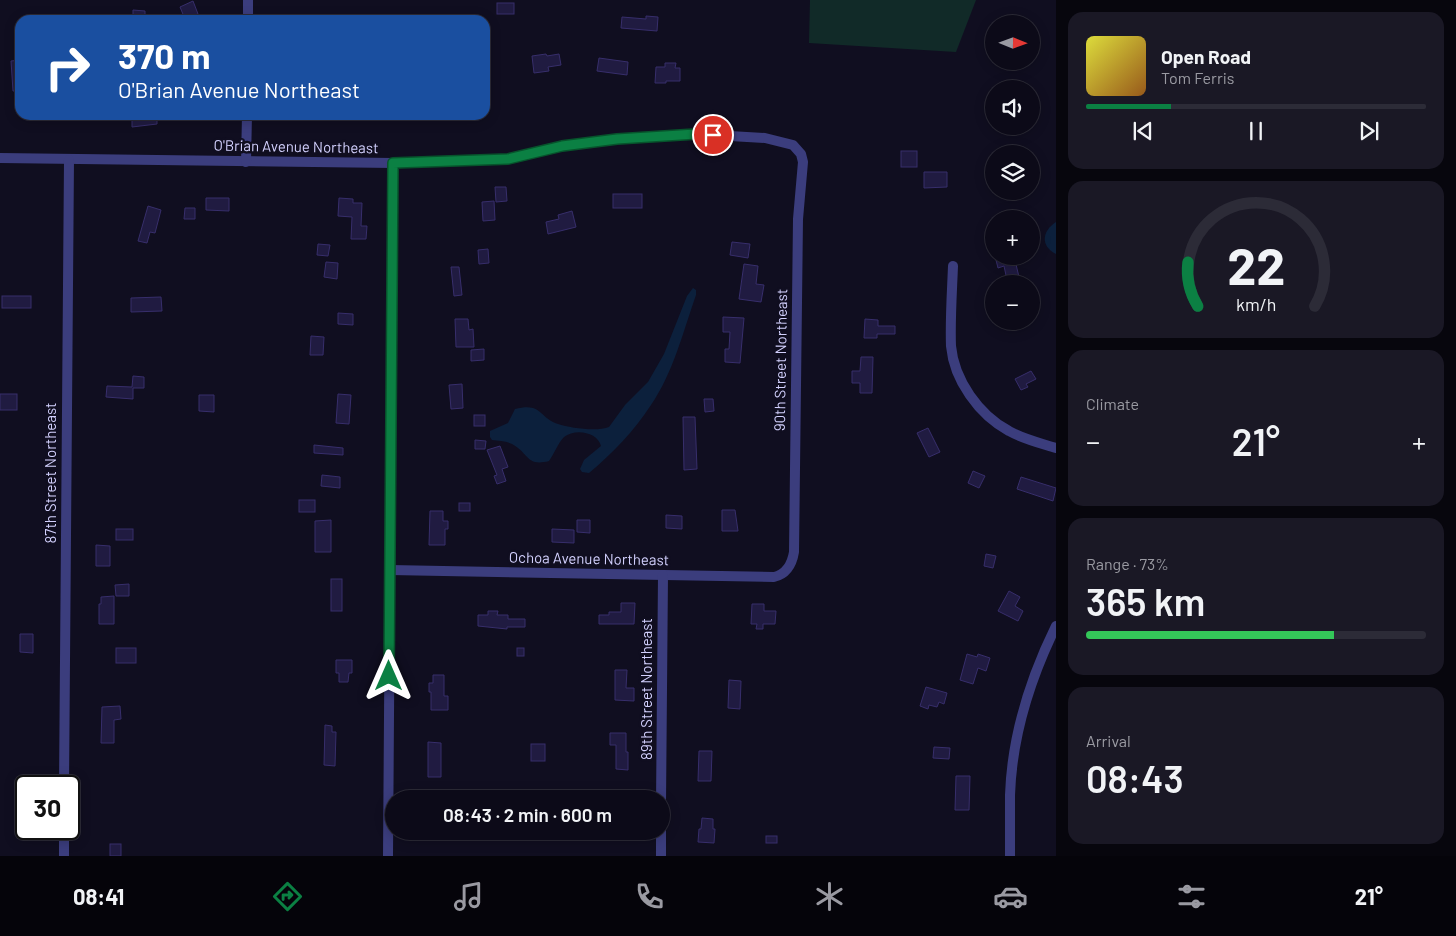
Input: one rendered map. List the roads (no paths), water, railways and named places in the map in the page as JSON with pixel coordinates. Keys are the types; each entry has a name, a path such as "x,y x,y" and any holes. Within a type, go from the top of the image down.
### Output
{"street":[{"path":"248,0 248,15"},
{"path":"246,162 247,120"},
{"name":"O'Brian Avenue Northeast","path":"0,158 393,163 508,159 562,146 617,139 696,134 766,138 798,148"},
{"name":"90th Street Northeast","path":"786,571 792,561 794,552 798,228 803,162 798,148"},
{"name":"87th Street Northeast","path":"64,775 69,160"},
{"path":"388,856 393,163"},
{"path":"953,266 952,347 956,369 966,390 985,414 1009,431 1056,448"},
{"name":"Ochoa Avenue Northeast","path":"390,570 774,577 786,571"},
{"name":"89th Street Northeast","path":"661,790 663,575"},
{"path":"1010,856 1010,794 1018,734 1034,673 1056,626"},
{"path":"64,840 64,856"},
{"path":"661,840 661,856"}],"water":[{"path":"1056,222 1056,254 1047,247 1045,238 1048,230"},
{"path":"693,288 696,290 696,295 677,352 659,393 630,433 615,450 589,473 582,472 580,469 584,460 601,446 596,437 586,433 574,433 564,437 549,461 542,462 532,461 512,444 492,440 490,431 508,423 515,409 524,407 530,407 539,411 558,424 591,429 609,427 625,405 648,382 664,354 687,296"}]}
